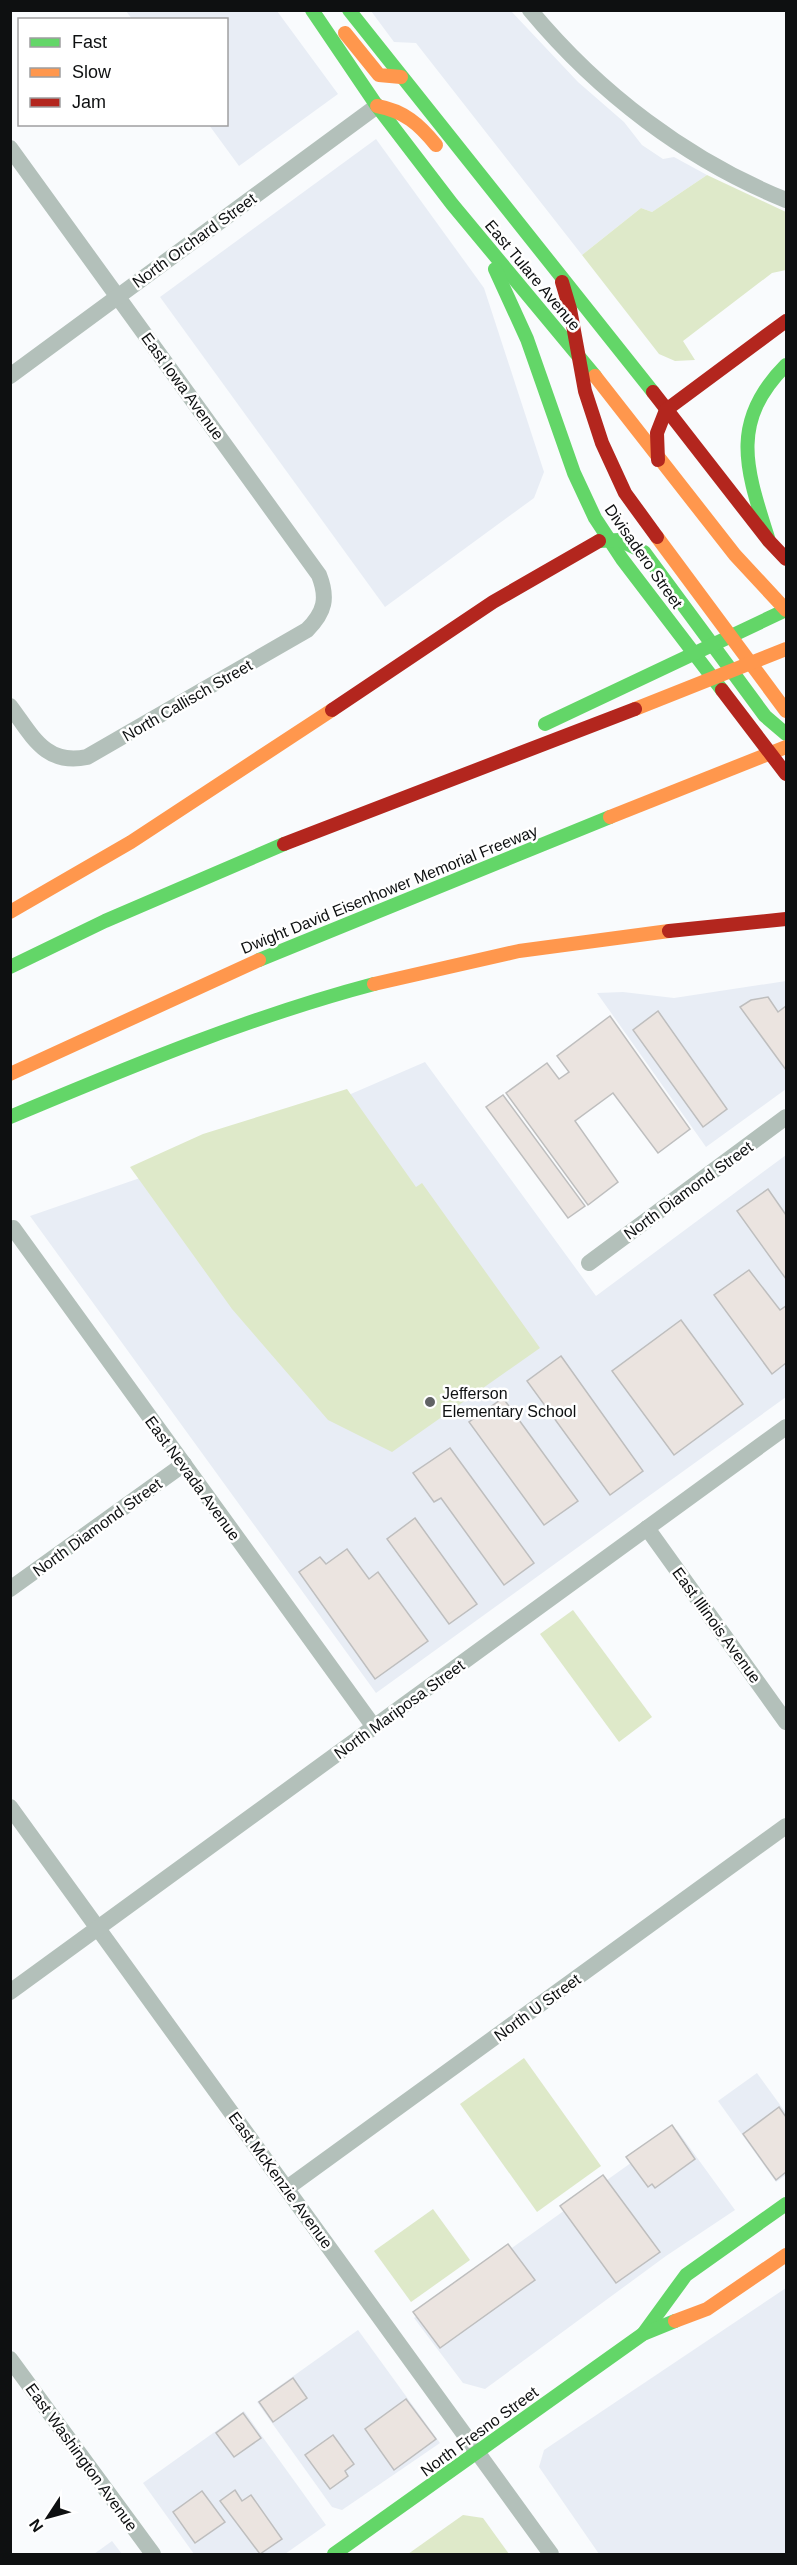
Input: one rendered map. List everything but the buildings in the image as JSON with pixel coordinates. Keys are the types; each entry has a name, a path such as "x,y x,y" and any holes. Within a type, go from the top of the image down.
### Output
{"main road":[{"name":"East Tulare Avenue","path":"312,10 377,106 477,233 577,353 735,555 786,610"},
{"path":"322,10 336,21 379,75 402,77"},
{"name":"East Tulare Avenue","path":"349,10 554,264 769,541 786,559"},
{"path":"377,106 398,109 415,120 446,158 492,188"},
{"name":"Divisadero Street","path":"477,233 527,339 583,496 608,538 786,774"},
{"name":"Divisadero Street","path":"554,264 569,301 590,413 610,465 625,493 786,711"},
{"path":"658,459 657,433 666,410 760,338 786,321"},
{"path":"769,541 747,463 748,429 757,401 776,373 786,365"},
{"path":"10,912 66,882 187,807 482,609 592,543 608,538 629,541 636,546 669,585 765,716 786,734"},
{"path":"530,731 786,610"},
{"path":"10,967 189,884 338,822 670,697 786,649"},
{"path":"338,822 498,746"},
{"name":"Dwight David Eisenhower Memorial Freeway","path":"10,1074 139,1011 372,912 786,747"},
{"path":"10,1118 243,1026 299,1006 407,975 482,958 587,941 786,919"},
{"name":"North Fresno Street","path":"643,2334 686,2275 786,2204"},
{"name":"North Fresno Street","path":"334,2554 643,2334 707,2309 786,2255"}],"street":[{"path":"530,10 567,53 604,88 646,121 723,171 786,200"},
{"name":"North Orchard Street","path":"10,376 377,106"},
{"name":"East Iowa Avenue","path":"10,148 319,575 326,592 324,608 307,630"},
{"name":"North Callisch Street","path":"10,706 36,742 63,760 87,757 307,630"},
{"name":"North Diamond Street","path":"589,1263 786,1117"},
{"name":"East Nevada Avenue","path":"12,1229 374,1727"},
{"name":"North Mariposa Street","path":"10,1992 786,1427"},
{"name":"North Diamond Street","path":"10,1589 184,1464"},
{"name":"East Illinois Avenue","path":"647,1528 786,1722"},
{"name":"East McKenzie Avenue","path":"10,1807 551,2554"},
{"name":"North U Street","path":"287,2188 786,1826"},
{"name":"East Washington Avenue","path":"10,2359 153,2554"}],"shaded area":[{"path":"126,11 277,11 338,94 239,166 210,126 228,126 228,18 131,18"},
{"path":"371,11 511,11 578,82 624,122 642,145 663,159 674,157 707,175 652,212 641,208 582,255 416,43 394,42"},
{"path":"376,139 484,288 544,472 534,498 385,607 160,297"},
{"path":"786,981 786,1089 706,1147 597,993 623,992 674,998"},
{"path":"425,1062 596,1296 786,1155 786,1397 376,1693 30,1216 221,1150"},
{"path":"757,2073 786,2113 786,2175 776,2182 718,2101"},
{"path":"677,2130 735,2210 666,2256 485,2389 463,2383 414,2318"},
{"path":"786,2288 786,2554 599,2554 539,2467 544,2450"},
{"path":"358,2330 440,2443 342,2510 332,2507 257,2402"},
{"path":"244,2411 326,2525 285,2554 194,2554 143,2483"},
{"path":"112,2541 122,2554 94,2554"}],"green space":[{"path":"707,175 786,212 786,270 772,273 683,341 695,360 675,361 659,354 582,255 641,208 652,212"},
{"path":"347,1089 416,1187 422,1183 540,1348 392,1452 328,1420 232,1309 130,1167 203,1134"},
{"path":"573,1610 652,1717 619,1742 540,1634"},
{"path":"524,2058 601,2166 537,2212 460,2104"},
{"path":"433,2209 470,2260 411,2302 374,2251"},
{"path":"463,2515 483,2518 509,2554 408,2554"}],"traffic: fast":[{"path":"312,10 377,106 452,204 595,376"},
{"path":"349,10 653,392"},
{"path":"495,269 527,339 574,473 595,518 622,559 722,690"},
{"path":"769,541 749,470 749,428 756,407 768,386 786,365"},
{"path":"599,541 619,540 644,552 765,716 786,734"},
{"path":"545,724 786,610"},
{"path":"259,960 610,817"},
{"path":"10,967 105,921 284,844"},
{"path":"10,1117 235,1027 374,984"},
{"path":"643,2334 686,2275 786,2204"},
{"path":"334,2554 643,2334 675,2321"}],"traffic: slow":[{"path":"345,33 379,75 401,77"},
{"path":"377,106 403,115 436,145"},
{"path":"595,376 735,555 786,610"},
{"path":"657,537 786,711"},
{"path":"635,709 786,649"},
{"path":"10,912 131,842 332,710"},
{"path":"610,817 786,747"},
{"path":"374,984 519,951 669,931"},
{"path":"10,1074 259,960"},
{"path":"675,2321 707,2309 786,2255"}],"traffic: jam":[{"path":"562,282 570,309 585,391 602,443 625,493 657,537"},
{"path":"658,460 657,433 666,410 786,321"},
{"path":"653,392 769,541 786,559"},
{"path":"332,710 493,602 599,541"},
{"path":"722,690 786,774"},
{"path":"284,844 635,709"},
{"path":"669,931 786,919"}],"place":[{"name":"Jefferson Elementary School","path":"430,1402"}]}
